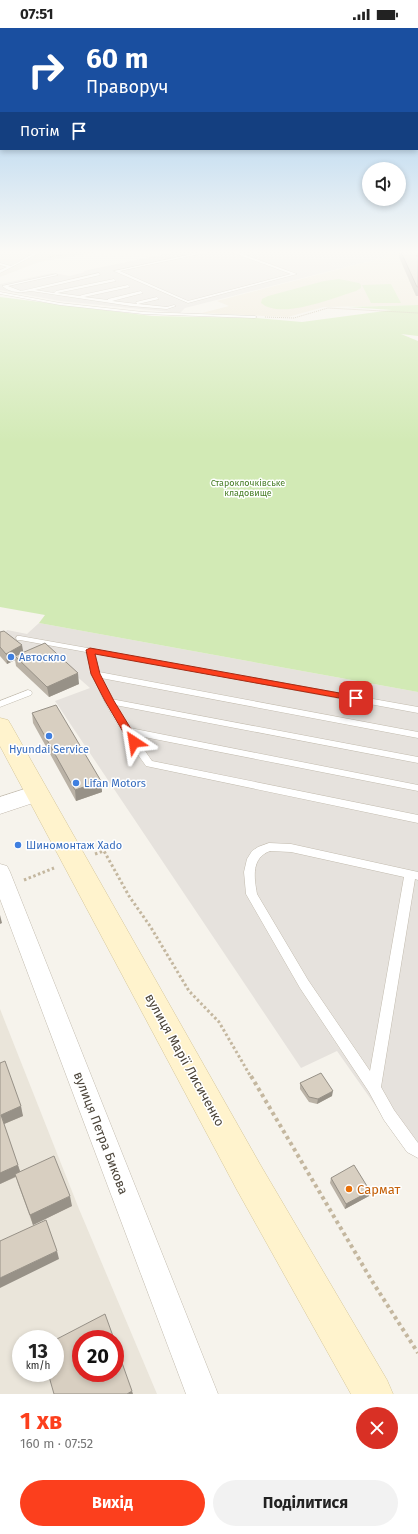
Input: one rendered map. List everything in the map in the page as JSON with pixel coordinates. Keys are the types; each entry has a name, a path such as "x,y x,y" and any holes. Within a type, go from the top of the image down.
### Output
{"main road":[{"name":"вулиця Марії Лисиченко","path":"0,725 249,1178 373,1394"}],"street":[{"path":"0,806 37,793"},
{"name":"вулиця Петра Бикова","path":"3,880 202,1394"}],"lane":[{"path":"220,316 255,317"},
{"path":"20,638 418,710"},
{"path":"90,650 96,674 109,701 149,764 418,819"},
{"path":"96,674 418,734"},
{"path":"0,704 28,693"},
{"path":"109,701 418,760"},
{"path":"127,731 418,788"},
{"path":"374,1088 414,876 292,848 271,847 256,853 250,864 249,881 252,894 304,984 374,1088 389,1116 412,1147 418,1151"}],"path":[{"path":"255,317 294,318 302,316"},
{"path":"3,880 104,851 129,896 150,926 189,991 219,1022 372,1281 418,1353"}],"shaded area":[{"path":"261,316 293,316 288,317"},
{"path":"39,623 418,692 418,1155 401,1142 337,1051 301,1068 55,701 90,688 49,652 30,659 2,638 7,630 27,634"},
{"path":"0,1009 79,1209 157,1394 0,1394"}],"green space":[{"name":"Староклочківське кладовище","path":"0,316 150,316 256,318 302,322 349,316 418,316 418,336 401,334 418,341 418,692 39,623 45,615 0,607"}],"building":[{"path":"4,631 22,645 6,654 0,647 0,632"},
{"path":"45,643 78,673 47,687 15,656"},
{"path":"56,705 101,781 75,790 32,713"},
{"path":"5,1061 21,1106 1,1115 18,1165 0,1173 0,1063"},
{"path":"321,1073 333,1091 318,1099 309,1097 300,1083"},
{"path":"54,1156 70,1196 30,1215 15,1174"},
{"name":"Сармат","path":"354,1165 370,1191 346,1204 331,1178"},
{"path":"46,1220 57,1251 0,1278 0,1241"},
{"path":"105,1314 111,1330 74,1330"},
{"path":"72,1331 72,1382 124,1382 124,1368 132,1391 127,1394 54,1394 51,1382 64,1382 64,1335"}],"place":[{"name":"Автоскло","path":"11,657"},
{"name":"Hyundai Service","path":"49,736"},
{"name":"Lifan Motors","path":"76,783"},
{"name":"Шиномонтаж Xado","path":"18,845"},
{"name":"Сармат","path":"349,1189"}],"route":[{"path":"134,742 109,701 96,674 90,650 356,698"}]}
